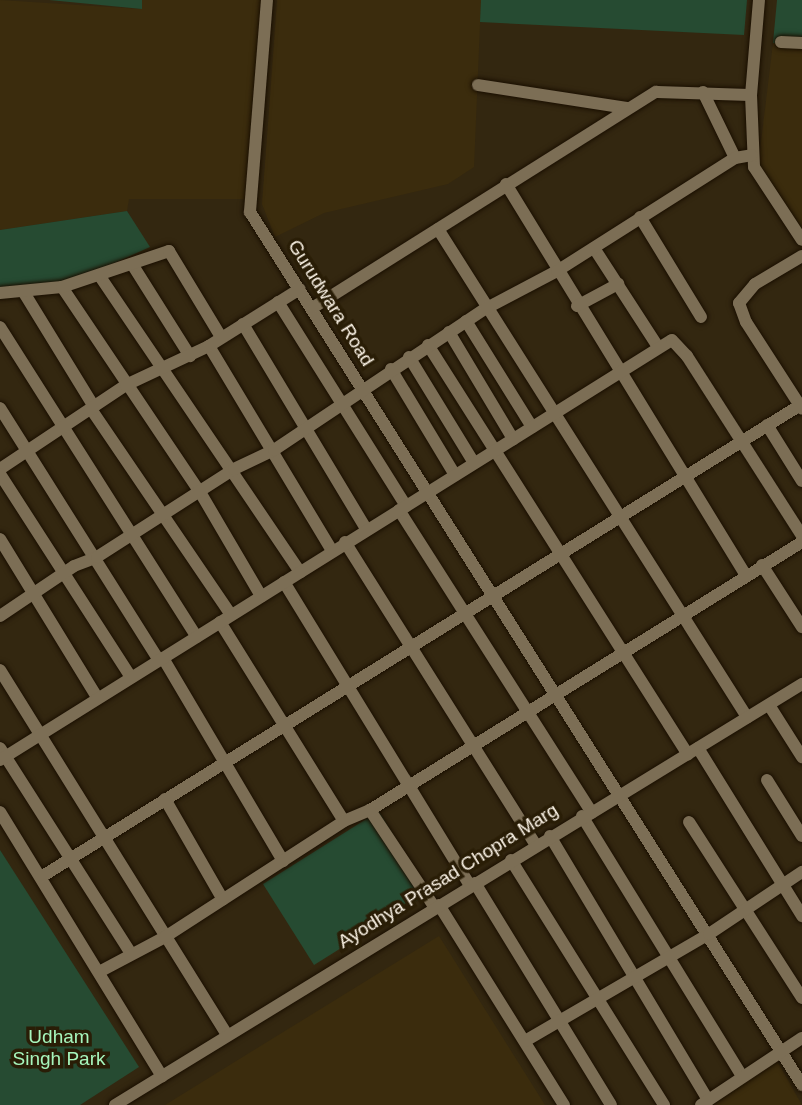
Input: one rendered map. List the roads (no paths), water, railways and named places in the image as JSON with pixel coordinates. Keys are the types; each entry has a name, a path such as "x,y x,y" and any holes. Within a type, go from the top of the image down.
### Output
{"street":[{"name":"Gurudwara Road","path":"267,0 250,212 314,307 494,594 555,697 709,934 802,1085"},
{"path":"759,0 751,95 754,167 802,240"},
{"path":"757,39 802,43"},
{"path":"478,85 627,108"},
{"path":"314,307 657,91 751,95"},
{"path":"704,92 735,158"},
{"path":"0,616 61,575 97,557 234,469 274,450 362,387 485,309 556,271 735,158 752,155"},
{"path":"506,184 682,478 746,576"},
{"path":"640,217 701,317"},
{"path":"438,229 485,309 684,615 747,718"},
{"path":"594,248 658,347"},
{"path":"0,293 62,287 169,251 221,337"},
{"path":"41,877 165,799 225,765 410,644 801,406 746,322 739,303 755,284 802,257"},
{"path":"132,264 190,356"},
{"path":"99,275 234,469 300,572"},
{"path":"577,306 618,284"},
{"path":"62,287 200,492 261,596"},
{"path":"131,677 61,575 0,471 127,385 209,346 300,289"},
{"path":"23,291 92,408 165,512 231,615"},
{"path":"278,302 462,613 587,814 667,957 742,1076"},
{"path":"466,321 532,427"},
{"path":"243,324 366,530"},
{"path":"0,327 197,637"},
{"path":"449,332 513,439"},
{"path":"131,954 2,755 40,735 97,696 197,637 672,340 677,343 743,439 802,536"},
{"path":"428,345 624,655 693,752 802,916"},
{"path":"209,346 274,450 332,551"},
{"path":"409,357 474,463"},
{"path":"391,369 455,475"},
{"path":"0,408 161,659 283,861"},
{"path":"767,425 802,481"},
{"path":"0,539 97,696"},
{"path":"345,542 410,644 471,748 536,845"},
{"path":"99,972 165,937 344,821 370,810 624,655 802,542"},
{"path":"762,565 802,626"},
{"path":"284,582 349,684 408,785 611,1105"},
{"path":"220,622 344,821"},
{"path":"0,670 227,1034"},
{"name":"Ayodhya Prasad Chopra Marg","path":"116,1105 550,836 620,798 769,705 800,691"},
{"path":"769,705 802,757"},
{"path":"767,780 802,836"},
{"path":"165,799 223,900"},
{"path":"370,810 437,906 564,1105"},
{"path":"0,812 162,1076"},
{"path":"689,822 802,998"},
{"path":"550,836 705,1102 802,1038"},
{"path":"511,860 598,995 664,1105"},
{"path":"525,1041 598,995 709,934 802,872"}],"park label":[{"name":"Udham Singh Park","path":"59,1048"}]}
